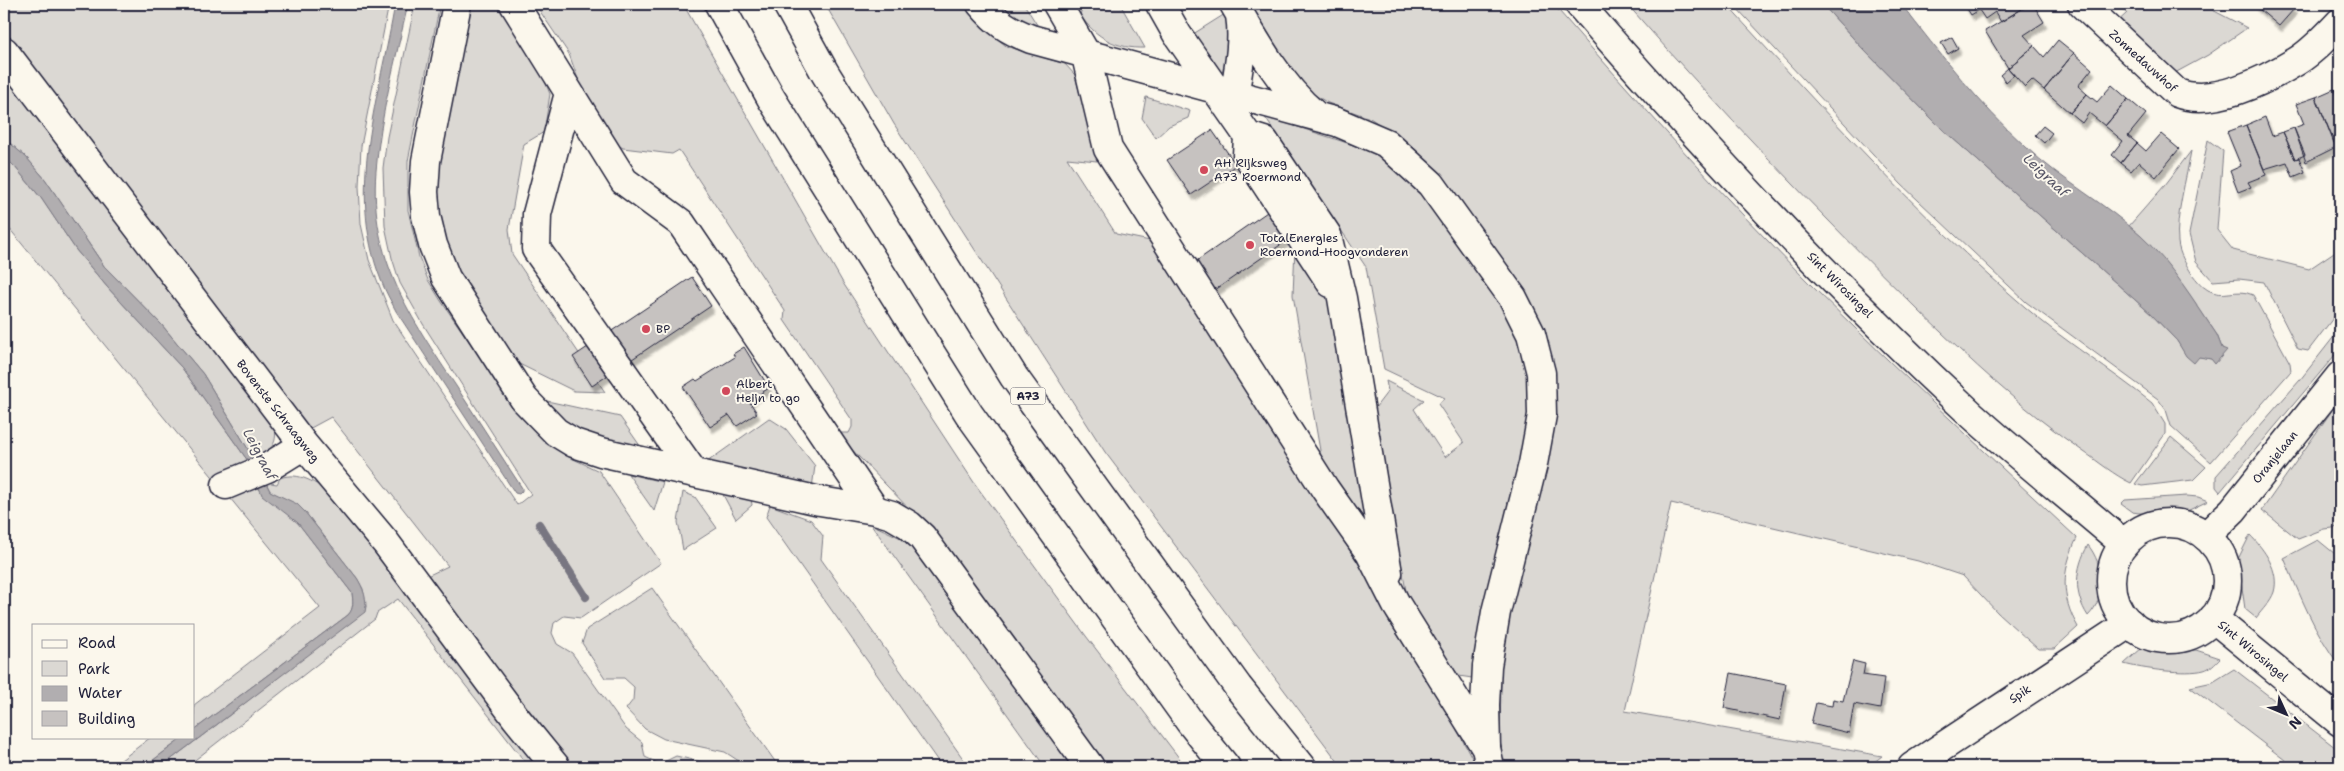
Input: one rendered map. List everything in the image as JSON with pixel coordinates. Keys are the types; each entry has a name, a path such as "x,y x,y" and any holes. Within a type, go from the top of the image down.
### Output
{"main road":[{"path":"457,4 426,161 424,192 426,216 433,245 446,278 524,399 556,432 574,443 601,452 820,502 874,510 892,515 909,525 922,537 1090,767"},
{"path":"514,4 624,181 681,223 874,510"},
{"path":"719,4 771,98 969,414 1190,722 1226,767"},
{"name":"A73","path":"787,4 825,73 1014,377 1238,687 1302,767"},
{"path":"981,4 1007,29 1032,39 1084,52 1227,97 1317,116 1386,143 1431,184 1513,298 1531,334 1541,372 1542,415 1533,464 1496,612 1487,666 1485,705 1488,758"},
{"path":"1057,4 1084,52 1091,72 1108,148 1326,489 1370,553 1396,604 1488,758"},
{"path":"1160,4 1177,34 1227,97 1248,136 1247,155 1342,298 1368,464 1388,573 1396,604"},
{"name":"Sint Wirosingel","path":"1579,4 1670,109 1773,218 1890,335 1971,413 2124,544"},
{"name":"Zonnedauwhof","path":"2082,4 2177,93 2189,98 2206,98 2241,88 2269,76 2298,60 2340,22"},
{"path":"1227,97 1242,45 1243,32 1237,8"},
{"path":"1237,8 1282,80 1297,100 1317,116"},
{"name":"Bovenste Schraagweg","path":"4,51 304,445 386,543 510,710 556,767"},
{"path":"569,93 537,214 536,249 694,473"},
{"name":"Oranjelaan","path":"2206,536 2233,510 2340,376"},
{"path":"245,477 304,445"},
{"path":"2163,523 2186,525 2206,536 2218,550 2225,566 2227,584 2223,602 2213,618 2192,634 2172,638 2153,636 2130,623 2119,610 2112,594 2111,576 2115,559 2124,544 2142,529 2163,523"},
{"name":"Sint Wirosingel","path":"2213,618 2340,722"},
{"name":"Spik","path":"1912,767 2130,623"}],"green space":[{"path":"4,4 389,4 361,146 359,186 361,224 369,260 393,320 517,505 531,494 423,324 400,283 385,226 383,168 387,137 415,4 440,4 408,161 408,210 419,257 428,280 523,419 567,456 599,471 661,563 581,618 564,616 554,623 552,633 557,644 572,653 626,729 642,742 645,757 660,764 676,756 723,767 574,767 425,577 448,566 331,417 307,430 251,354 4,37"},
{"path":"468,4 498,4 538,64 550,94 544,132 524,144 509,229 512,254 605,392 574,391 509,359 460,274 439,222 436,176"},
{"path":"535,4 683,4 843,283 975,484 1086,636 1186,767 1102,767 913,513 836,433 849,433 852,427 852,420 784,320 785,311 679,150 672,154 623,148 606,138 591,115 569,54"},
{"path":"825,4 966,4 975,19 1006,46 1065,64 1075,75 1097,161 1067,158 1116,234 1150,241 1369,580 1388,620 1451,719 1477,767 1342,767 1105,452 894,124"},
{"path":"995,4 1024,4 1039,28 1026,27"},
{"path":"1083,4 1120,4 1145,48 1116,44 1100,36 1080,15"},
{"path":"1251,4 1553,4 1681,148 1780,254 1846,320 2077,538 2068,561 2065,583 2068,605 2078,627 2054,649 2038,649 1998,613 1963,576 1918,561 1671,503 1625,711 1882,756 1868,767 1504,767 1500,747 1501,670 1510,615 1545,469 1554,388 1444,180 1413,147 1370,118 1328,103 1310,92 1293,74"},
{"path":"1627,4 1726,4 1871,160 1985,272 2040,320 2152,403 2165,424 2165,434 2131,483 2107,468 2040,419 1998,384 1938,329 1880,273 1770,160"},
{"path":"1733,4 1822,4 1863,49 1942,129 2151,314 2177,341 2186,354 2211,359 2215,362 2225,350 2222,348 2217,335 2166,263 2129,226 2165,185 2191,151 2178,221 2178,242 2181,255 2192,274 2208,290 2219,293 2241,292 2253,295 2290,363 2291,371 2211,462 2171,426 2166,410 2158,399 2026,302 1901,184"},
{"path":"2119,4 2201,4 2247,28 2208,55 2173,74 2114,25 2127,13"},
{"path":"1225,14 1230,28 1231,42 1225,71 1221,73 1216,70 1190,36"},
{"path":"4,72 275,424 274,444 261,457 271,483 277,484 280,478 287,476 301,477 313,482 331,494 542,767 529,767 398,599 377,613 375,619 186,767 161,767 366,607 363,589 357,578 305,512 270,491 254,459 203,374 161,324 104,266 45,179 26,157 4,138"},
{"path":"1146,97 1190,111 1188,118 1169,126 1156,138 1142,118"},
{"path":"1264,116 1372,151 1403,173 1438,215 1502,305 1522,347 1530,387 1530,416 1487,600 1472,678 1459,676 1408,603 1375,408 1388,391 1386,381 1424,400 1414,409 1445,457 1464,443 1438,404 1445,398 1384,369 1366,267"},
{"path":"2208,140 2223,151 2217,230 2233,250 2309,269 2340,248 2340,309 2308,351 2298,349 2264,282 2239,279 2213,281 2196,262 2189,234"},
{"path":"4,156 41,198 76,250 108,288 182,368 248,461 258,488 298,523 352,593 352,608 348,615 195,729 195,704 320,608 4,222"},
{"path":"1295,247 1329,296 1366,522 1322,462 1293,295"},
{"path":"2340,329 2340,349 2220,492 2216,487 2216,476 2300,380"},
{"path":"538,399 620,417 643,450 601,441 570,428"},
{"path":"2340,399 2340,527 2324,529 2298,539 2262,510"},
{"path":"769,418 786,429 815,466 812,488 707,462"},
{"path":"2171,437 2206,467 2193,480 2142,486 2135,484"},
{"path":"628,474 663,482 654,511"},
{"path":"721,491 751,498 752,505 736,519"},
{"path":"683,492 695,497 717,528 683,550 678,522"},
{"path":"2198,497 2208,501 2185,512 2163,511 2147,514 2132,512 2121,504 2125,500"},
{"path":"770,505 811,520 823,536 821,559 969,767 942,767 766,517"},
{"path":"871,524 903,539 922,557 1077,767 1045,767"},
{"path":"2250,535 2270,561 2275,576 2273,595 2256,618 2245,609 2238,559"},
{"path":"2318,540 2340,558 2340,666 2316,628 2284,558"},
{"path":"2088,545 2100,571 2101,590 2094,608 2088,616 2080,599 2078,572"},
{"path":"652,588 779,767 748,767 725,752 664,739 645,729 626,709 633,700 634,687 624,678 605,678 582,643 587,629"},
{"path":"2143,647 2170,652 2196,650 2220,658 2209,668 2186,672 2164,671 2124,664"},
{"path":"2234,669 2340,751 2340,767 2294,767 2190,687 2213,682"},
{"path":"150,738 183,738 144,767 112,767"}],"water":[{"path":"395,4 408,4 389,87 378,150 376,202 379,232 386,259 409,311 439,361 522,488 519,494 515,493 396,311 381,280 371,246 366,211 369,142 374,107"},
{"name":"Leigraaf","path":"1822,4 1901,4 1960,78 2009,131 2040,159 2127,224 2163,258 2217,335 2222,348 2227,350 2215,364 2211,359 2199,357 2194,363 2186,356 2177,341 2151,314 1942,129 1863,49"},
{"path":"4,138 26,157 45,179 104,266 161,324 203,374 254,459 270,491 297,504 305,512 357,578 364,594 365,612 161,767 144,767 183,738 195,738 195,729 348,615 352,608 352,593 298,523 262,495 248,461 182,368 108,288 76,250 41,198 4,156"}],"building":[{"path":"1964,4 2030,4 2001,22 1995,12 1985,19 1979,10 1971,15"},
{"path":"2033,4 2044,22 2024,35 2034,46 2008,68 1985,31"},
{"path":"2253,4 2288,4 2294,9 2279,26"},
{"path":"1952,37 1958,48 1948,54 1941,43"},
{"path":"2058,40 2074,53 2044,90 2032,80 2025,87 2008,68 2034,46 2044,57"},
{"path":"2074,53 2092,69 2078,86 2087,94 2070,113 2044,90"},
{"path":"2008,68 2014,75 2006,82 2000,75"},
{"path":"2112,85 2128,99 2105,126 2089,113 2082,123 2070,113 2087,94 2097,102"},
{"path":"2334,89 2340,104 2340,140 2334,143 2316,97"},
{"path":"2316,97 2336,147 2306,162 2294,128 2304,124 2296,104"},
{"path":"2128,99 2146,114 2128,136 2137,143 2121,163 2112,155 2123,141 2105,126"},
{"path":"2265,117 2272,136 2283,132 2295,159 2299,158 2305,172 2293,177 2287,162 2264,169 2246,125"},
{"path":"2246,125 2266,175 2248,182 2251,187 2238,192 2230,171 2241,166 2227,132"},
{"path":"2043,126 2052,133 2044,143 2035,135"},
{"path":"2294,128 2305,155 2295,159 2283,132"},
{"path":"1212,130 1236,165 1191,195 1167,160"},
{"path":"2161,134 2179,149 2156,177 2139,162 2131,171 2121,163 2137,143 2146,151"},
{"path":"1296,192 1315,221 1202,299 1182,271"},
{"path":"692,277 711,306 592,386 573,357"},
{"path":"744,347 769,388 749,401 757,413 737,426 729,415 710,427 683,387 695,379 697,381 735,357 733,354"},
{"path":"1853,661 1865,664 1863,675 1884,678 1880,709 1854,704 1849,733 1811,724 1816,703 1832,706 1833,699 1843,701"},
{"path":"1731,673 1786,684 1780,720 1724,708"}],"waterway":[{"path":"539,524 586,597"}],"place":[{"name":"AH Rijksweg A73 Roermond","path":"1204,170"},
{"name":"TotalEnergies Roermond-Hoogvonderen","path":"1250,245"},
{"name":"BP","path":"646,329"},
{"name":"Albert Heijn to go","path":"726,391"}]}
